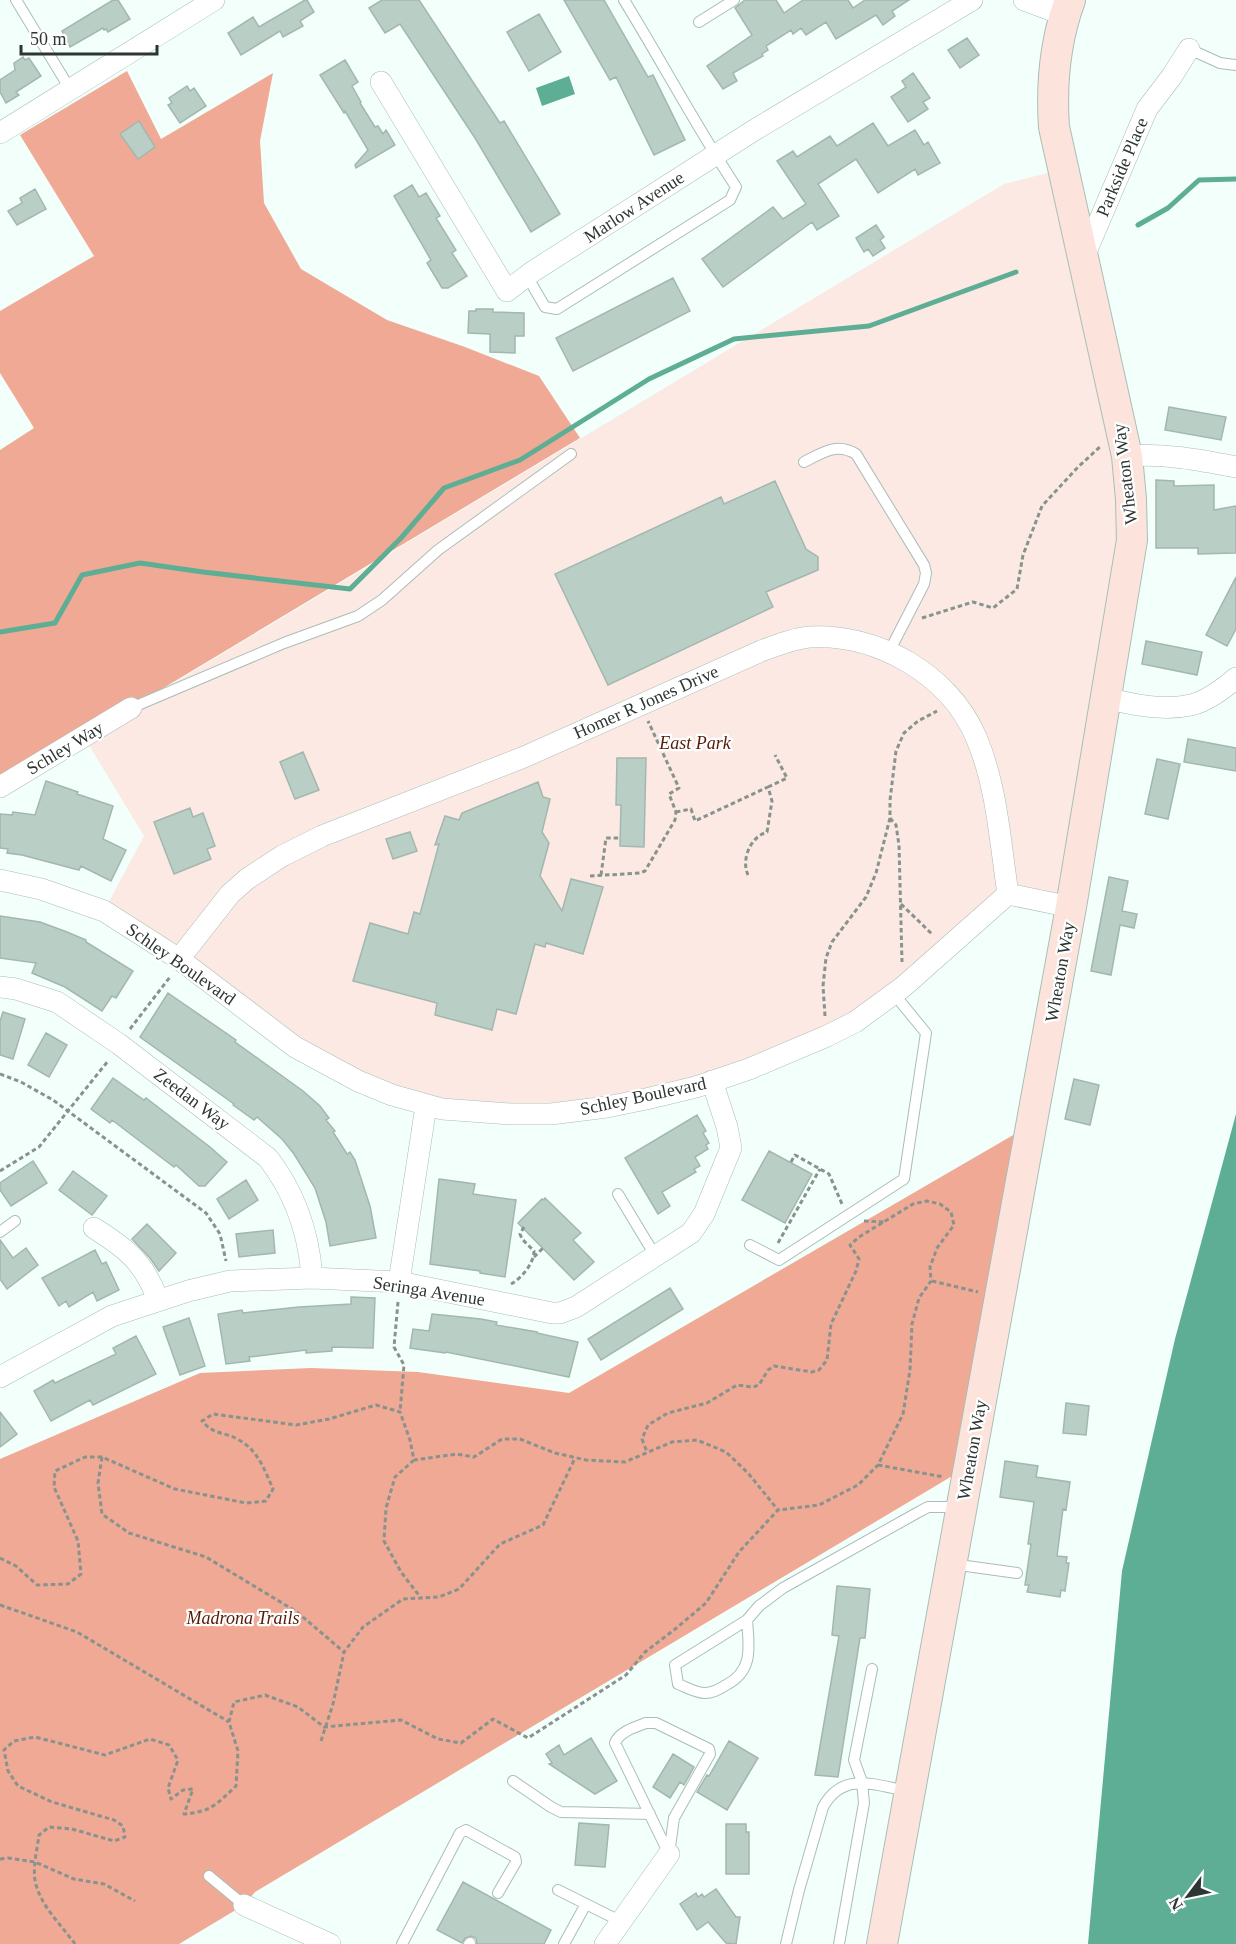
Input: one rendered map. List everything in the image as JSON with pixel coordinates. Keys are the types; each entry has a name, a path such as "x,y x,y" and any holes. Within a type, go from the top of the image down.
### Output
{"main road":[{"name":"Wheaton Way","path":"882,1944 1071,907 1132,540 1131,499 1117,449 1083,259 1054,127 1054,70 1058,34 1067,8"}],"street":[{"path":"0,133 70,89 186,6 214,0"},
{"name":"Marlow Avenue","path":"381,82 507,291 715,155 972,0"},
{"path":"1024,0 1067,8"},
{"name":"Parkside Place","path":"1083,259 1147,109 1190,50"},
{"path":"1117,449 1236,467"},
{"name":"Homer R Jones Drive","path":"180,960 230,894 247,879 282,856 322,836 524,757 761,651 788,641 808,638 829,637 850,640 889,652 930,677 956,703 975,736 988,769 1008,894"},
{"path":"1106,698 1151,708 1192,705 1224,688 1236,678"},
{"name":"Schley Way","path":"0,788 131,708"},
{"name":"Schley Boulevard","path":"0,880 41,889 104,911 180,960 295,1047 358,1081 426,1106 442,1109 551,1114 607,1107 712,1081 749,1069 828,1036 855,1022 899,991 1008,894"},
{"path":"1008,894 1071,907"},
{"name":"Zeedan Way","path":"0,987 16,989 57,1002 118,1044 268,1158 282,1176 294,1198 305,1232 312,1278"},
{"name":"Seringa Avenue","path":"2,1372 112,1316 210,1284 230,1281 312,1278 399,1282 552,1313 560,1313 576,1307 691,1233 704,1214 731,1148 727,1127 712,1081"},
{"path":"399,1282 426,1106"},
{"path":"94,1228 122,1246 143,1268 158,1300"},
{"path":"605,1944 669,1854"},
{"path":"244,1905 330,1944"}],"lane":[{"path":"16,0 70,89"},
{"path":"527,276 545,307 557,309 730,200 735,187 624,0"},
{"path":"699,22 734,0"},
{"path":"1190,50 1220,63 1236,65"},
{"path":"804,462 828,450 846,448 856,454 924,565 926,573 924,584 889,652"},
{"path":"131,708 284,643 358,616 382,600 438,550 570,454"},
{"path":"750,1245 779,1260 904,1179 926,1034 899,991"},
{"path":"618,1194 656,1257"},
{"path":"0,1232 15,1221"},
{"path":"747,1620 750,1649 743,1672 730,1683 703,1694 678,1684 675,1665 747,1620 759,1606 783,1588 928,1507 964,1494"},
{"path":"951,1564 1017,1573"},
{"path":"839,1944 863,1811 862,1782 854,1760 872,1669"},
{"path":"646,1723 656,1723 709,1749 710,1754 674,1818 669,1854 615,1743 617,1738 634,1727 646,1723"},
{"path":"513,1781 561,1812 650,1814"},
{"path":"786,1944 799,1890 823,1807 828,1798 846,1784 862,1782 910,1792"},
{"path":"402,1944 460,1833 466,1830 515,1857 516,1862 498,1893"},
{"path":"209,1876 244,1905"},
{"path":"558,1890 620,1921"},
{"path":"564,1944 586,1904"}],"path":[{"path":"904,623 973,602 993,608 1017,589 1023,555 1042,506 1100,447 1117,449"},
{"path":"828,1036 823,986 826,958 832,942 858,909 871,886 890,818 896,751 904,733 918,721 956,703"},
{"path":"590,876 645,871 674,825 676,812 669,794 680,788 640,705"},
{"path":"676,812 691,809 695,821 787,778 775,755"},
{"path":"748,875 744,863 746,856 755,840 767,832 772,801 768,786"},
{"path":"890,818 896,825 898,834 901,903 899,991"},
{"path":"601,875 606,838 620,838"},
{"path":"901,903 933,934"},
{"path":"0,1171 39,1147 100,1073 118,1044 180,960"},
{"path":"0,1074 21,1082 53,1100 206,1213 220,1234 230,1281"},
{"path":"791,1162 795,1155 829,1174 847,1216 869,1222 886,1222"},
{"path":"771,1256 820,1169"},
{"path":"75,1944 46,1907 36,1887 35,1862 39,1835 49,1827 72,1829 114,1841 125,1837 123,1826 114,1820 52,1802 18,1786 8,1771 3,1750 14,1741 35,1737 105,1755 150,1739 169,1745 178,1760 168,1788 171,1799 183,1790 193,1789 184,1814 199,1813 214,1806 236,1786 238,1751 229,1722 234,1702 265,1695 298,1707 324,1727 401,1720 438,1739 460,1743 493,1719 528,1738 626,1675 645,1652 706,1603 739,1552 778,1510 819,1505 858,1485 878,1465 903,1414 910,1370 912,1324 919,1298 931,1281 930,1267 937,1248 954,1225 951,1212 940,1204 927,1201 913,1204 850,1245 859,1259 856,1271 831,1324 827,1360 819,1370 812,1372 774,1366 768,1370 759,1386 737,1385 706,1403 668,1413 648,1425 642,1438 647,1452"},
{"path":"524,1227 520,1234 534,1251 534,1257"},
{"path":"507,1287 520,1277 543,1248"},
{"path":"931,1281 1000,1298"},
{"path":"399,1282 394,1347 404,1365 400,1412 414,1460"},
{"path":"0,1558 16,1566 37,1585 68,1584 81,1574 78,1541 54,1487 56,1472 85,1457 102,1457 175,1489 246,1503 266,1501 273,1489 258,1457 240,1440 210,1430 202,1421 213,1414 296,1425 329,1419 376,1405 400,1412"},
{"path":"421,1598 401,1572 384,1541 386,1508 395,1477 414,1460 457,1454 474,1457 502,1439 520,1439 555,1453 575,1458 625,1462 672,1442 697,1440 726,1452 748,1473 778,1510"},
{"path":"102,1457 98,1483 102,1514 129,1533 206,1557 297,1612 344,1652"},
{"path":"321,1741 333,1704 344,1652 363,1627 403,1599 439,1597 459,1589 500,1544 543,1525 575,1458"},
{"path":"878,1465 964,1494"},
{"path":"0,1605 77,1632 229,1722"},
{"path":"0,1859 35,1862 74,1879 104,1884 135,1901"}],"green space":[{"path":"127,71 161,139 273,73 260,141 264,203 301,269 387,320 539,376 580,438 0,786 0,450 34,428 0,373 0,311 94,256 20,135"},
{"name":"East Park","path":"1063,169 1131,499 1071,907 1008,894 880,1005 696,1087 511,1114 358,1081 104,911 144,836 84,737 1004,184"},
{"name":"Madrona Trails","path":"1032,1124 969,1466 255,1892 244,1905 179,1944 0,1944 0,1459 200,1373 311,1368 418,1372 569,1393"}],"shaded area":[{"path":"569,76 575,94 542,106 536,88"},
{"path":"1236,1114 1236,1944 1088,1944 1122,1571 1175,1339"}],"building":[{"path":"113,0 118,0 130,19 108,32 103,28 70,47 62,31"},
{"path":"305,0 314,12 300,21 303,26 283,37 280,31 241,55 228,33 253,17 259,27"},
{"path":"382,0 419,0 500,123 504,121 560,214 531,232 475,138 400,24 385,33 369,8"},
{"path":"564,0 604,0 648,77 653,75 685,140 654,155 616,77 610,80"},
{"path":"745,0 776,0 784,13 803,0 848,0 853,8 865,0 909,0 892,11 895,16 883,25 876,15 836,39 826,22 806,35 801,28 793,34 791,30 766,46 768,50 762,54 763,56 733,73 737,81 723,89 707,66 752,35 735,8"},
{"path":"539,14 561,52 529,71 507,32"},
{"path":"967,38 979,55 960,68 948,50"},
{"path":"23,57 25,60 29,58 41,76 16,92 19,95 6,103 0,92 0,80 15,70 14,63"},
{"path":"345,60 358,82 352,86 360,103 375,127 378,126 383,134 386,130 395,145 356,168 355,165 368,150 320,75"},
{"path":"913,73 930,98 923,102 928,109 908,122 891,97 906,87 902,81"},
{"path":"187,86 190,91 194,88 206,106 180,123 168,105 172,103 169,98"},
{"path":"139,121 155,147 138,159 120,134"},
{"path":"873,123 888,146 915,130 924,145 928,142 940,163 918,175 915,169 878,193 856,159 818,184 839,216 817,230 812,222 723,287 702,259 773,207 783,219 806,204 777,161 793,151 797,157 830,136 837,146"},
{"path":"412,185 419,197 426,193 440,216 436,218 456,250 452,253 467,276 448,288 442,288 427,263 431,260 394,196"},
{"path":"35,189 46,209 17,225 8,211 22,203 20,198"},
{"path":"876,225 884,237 880,240 885,248 873,256 868,249 864,252 856,238"},
{"path":"673,278 690,311 573,371 556,338"},
{"path":"476,309 524,313 524,336 515,336 515,353 490,352 490,334 468,333 469,311 476,311"},
{"path":"1169,407 1226,417 1221,440 1165,430"},
{"path":"1156,480 1174,481 1174,486 1214,485 1214,510 1236,506 1236,553 1198,554 1198,548 1156,548"},
{"path":"775,481 806,549 818,557 818,570 766,592 773,607 608,685 555,574 721,497 724,504"},
{"path":"1236,577 1236,629 1227,646 1206,635"},
{"path":"1146,641 1202,652 1197,675 1142,664"},
{"path":"1188,739 1236,748 1236,771 1184,762"},
{"path":"303,752 319,790 295,799 280,762"},
{"path":"617,758 646,758 644,847 620,846 621,805 616,805"},
{"path":"1157,759 1180,764 1168,819 1145,814"},
{"path":"46,781 113,806 103,839 126,850 111,881 81,866 79,870 7,853 8,849 0,848 0,814 12,815 13,812 35,815"},
{"path":"538,782 543,797 550,799 542,832 549,843 540,876 562,911 571,879 603,887 583,954 546,943 545,947 535,944 516,1014 497,1009 492,1030 435,1015 437,1003 353,981 370,923 408,934 414,912 420,914 439,844 435,845 445,816 459,820 462,813"},
{"path":"190,808 193,817 203,813 215,846 207,849 211,859 174,874 154,822"},
{"path":"410,832 417,851 393,859 386,839"},
{"path":"1109,877 1128,881 1122,911 1137,914 1134,928 1120,925 1111,975 1091,971"},
{"path":"0,916 40,922 67,932 86,940 133,971 116,998 112,996 102,1011 65,987 32,973 36,963 0,958"},
{"path":"168,993 236,1040 235,1042 320,1106 329,1118 326,1120 335,1131 333,1132 347,1154 350,1152 355,1160 370,1206 376,1238 330,1246 326,1222 315,1188 282,1139 257,1117 254,1120 140,1037"},
{"path":"3,1012 25,1019 13,1059 0,1055 0,1021"},
{"path":"46,1033 67,1045 49,1077 28,1065"},
{"path":"113,1078 144,1100 146,1098 227,1162 205,1186 199,1186 176,1165 174,1167 112,1120 110,1123 91,1109"},
{"path":"1074,1079 1099,1085 1090,1125 1065,1119"},
{"path":"697,1115 706,1131 703,1133 709,1143 706,1145 708,1149 695,1157 700,1166 694,1169 696,1172 662,1192 670,1206 658,1214 625,1158"},
{"path":"769,1151 812,1174 785,1223 742,1200"},
{"path":"33,1161 47,1183 11,1206 0,1190 0,1183"},
{"path":"73,1171 107,1196 92,1215 59,1190"},
{"path":"439,1179 475,1184 473,1194 516,1200 505,1277 430,1264"},
{"path":"246,1180 258,1200 229,1219 217,1199"},
{"path":"545,1198 581,1233 573,1240 594,1262 574,1280 518,1223"},
{"path":"147,1224 176,1253 159,1271 132,1239"},
{"path":"273,1230 275,1253 239,1257 236,1234"},
{"path":"0,1240 13,1258 26,1248 38,1265 7,1289 0,1279"},
{"path":"95,1250 102,1264 106,1262 119,1290 97,1301 93,1292 69,1307 66,1301 59,1306 42,1278"},
{"path":"670,1288 683,1309 601,1360 588,1339"},
{"path":"351,1297 375,1298 373,1348 332,1347 332,1351 306,1353 306,1350 249,1357 250,1361 226,1364 218,1314 242,1310 243,1313 351,1304"},
{"path":"432,1314 497,1322 496,1325 578,1342 569,1377 446,1352 410,1348 413,1329 429,1331"},
{"path":"189,1318 205,1366 180,1375 163,1327"},
{"path":"136,1336 156,1374 93,1405 90,1400 51,1421 34,1391 53,1380 55,1383 116,1354 113,1348"},
{"path":"1066,1403 1089,1406 1086,1435 1063,1433"},
{"path":"0,1412 17,1434 0,1447"},
{"path":"1005,1461 1038,1466 1036,1477 1070,1482 1066,1510 1063,1509 1057,1556 1067,1557 1066,1563 1069,1563 1065,1591 1061,1590 1060,1597 1027,1592 1029,1585 1025,1585 1031,1544 1028,1544 1034,1502 1000,1497"},
{"path":"837,1586 870,1589 865,1638 860,1638 838,1777 815,1775 839,1636 832,1635"},
{"path":"591,1738 617,1781 595,1794 549,1764 552,1763 546,1754 559,1745 564,1755"},
{"path":"729,1741 758,1758 727,1810 697,1792"},
{"path":"673,1754 694,1767 684,1785 680,1782 670,1798 653,1787"},
{"path":"579,1823 609,1825 605,1867 575,1865"},
{"path":"726,1824 746,1824 746,1832 749,1832 749,1874 726,1874"},
{"path":"463,1882 551,1930 544,1944 477,1944 476,1938 471,1936 465,1938 462,1943 437,1930"},
{"path":"716,1889 736,1917 740,1917 736,1944 726,1943 708,1922 697,1930 680,1904 696,1893 698,1897 702,1894 704,1897"}],"waterway":[{"path":"1138,225 1168,208 1199,180 1236,179"},
{"path":"0,632 55,623 82,575 140,563 350,589 401,538 444,488 520,460 649,379 734,339 869,326 1016,272"}]}
